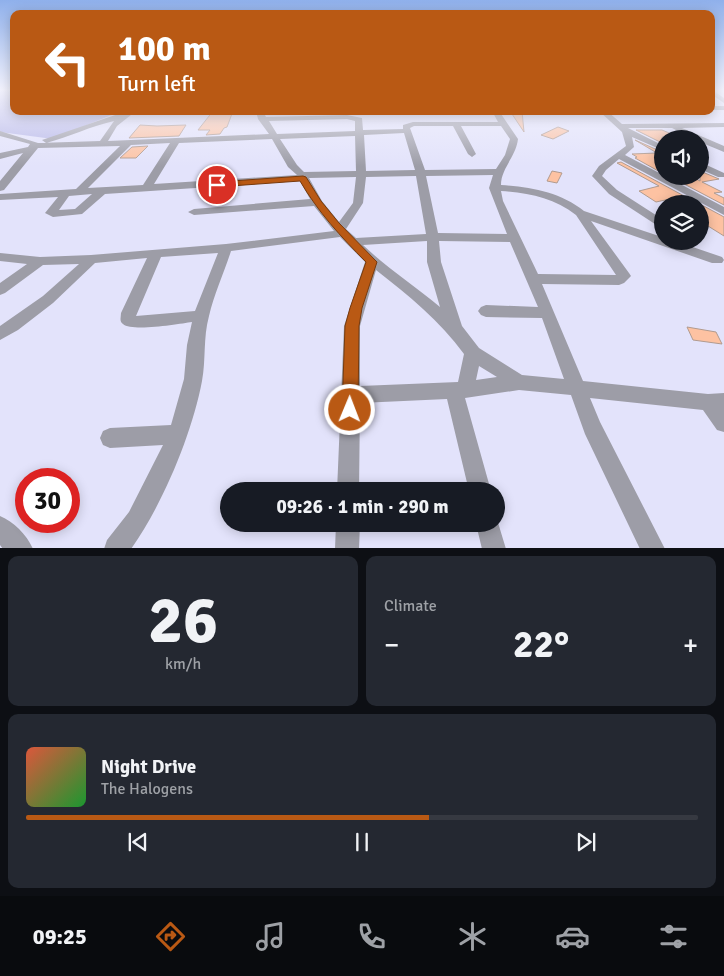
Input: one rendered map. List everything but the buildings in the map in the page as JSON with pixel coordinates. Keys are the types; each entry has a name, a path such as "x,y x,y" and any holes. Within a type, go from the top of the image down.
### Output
{"street":[{"path":"260,115 354,118 359,120 361,174 358,203 346,235"},
{"path":"260,115 317,202 372,262 411,290 454,328 473,353 519,382"},
{"path":"498,115 513,136 514,144 495,180 513,238 548,313 592,427 653,548"},
{"path":"607,115 623,129 654,144"},
{"path":"0,156 32,144 60,137 87,126 124,116"},
{"path":"103,144 106,134 124,116"},
{"path":"454,328 434,262 433,237 419,173 419,164 406,127 410,124 505,124"},
{"path":"456,124 472,154"},
{"path":"623,129 723,125"},
{"path":"671,126 724,149"},
{"path":"623,129 630,147 600,169 597,173 598,178 613,192 654,219"},
{"path":"0,145 32,144 50,146 358,131 406,131"},
{"path":"0,133 32,144"},
{"path":"50,146 60,137"},
{"path":"146,189 176,141"},
{"path":"78,193 128,143"},
{"path":"0,188 32,144"},
{"path":"620,156 724,212"},
{"path":"709,169 723,175"},
{"path":"0,197 361,174 419,173 495,180 560,199 572,206 580,213 624,276 622,279 533,279"},
{"path":"66,193 52,214 76,213 101,192"},
{"path":"194,212 317,202"},
{"path":"580,213 721,263"},
{"path":"0,257 40,261 91,259 226,248 346,235 513,238"},
{"path":"116,548 136,520 178,435 193,379 195,345 201,316 226,248"},
{"path":"703,250 721,263"},
{"path":"156,253 129,313 128,320 132,322 201,316"},
{"path":"0,334 40,307 70,282 91,259"},
{"path":"0,290 40,261"},
{"path":"348,482 352,326 356,308 372,262"},
{"path":"486,311 548,313"},
{"path":"473,353 459,391 478,482"},
{"path":"350,394 459,391 519,382 577,390 716,401 724,423"},
{"path":"110,438 178,435"},
{"path":"0,528 22,548"},
{"path":"347,548 348,532"},
{"path":"490,532 494,548"}],"shaded area":[{"path":"0,115 111,115 53,139 0,132"}],"route":[{"path":"217,185 303,178 317,202 335,225 372,262 360,294 352,326 350,410"}]}
